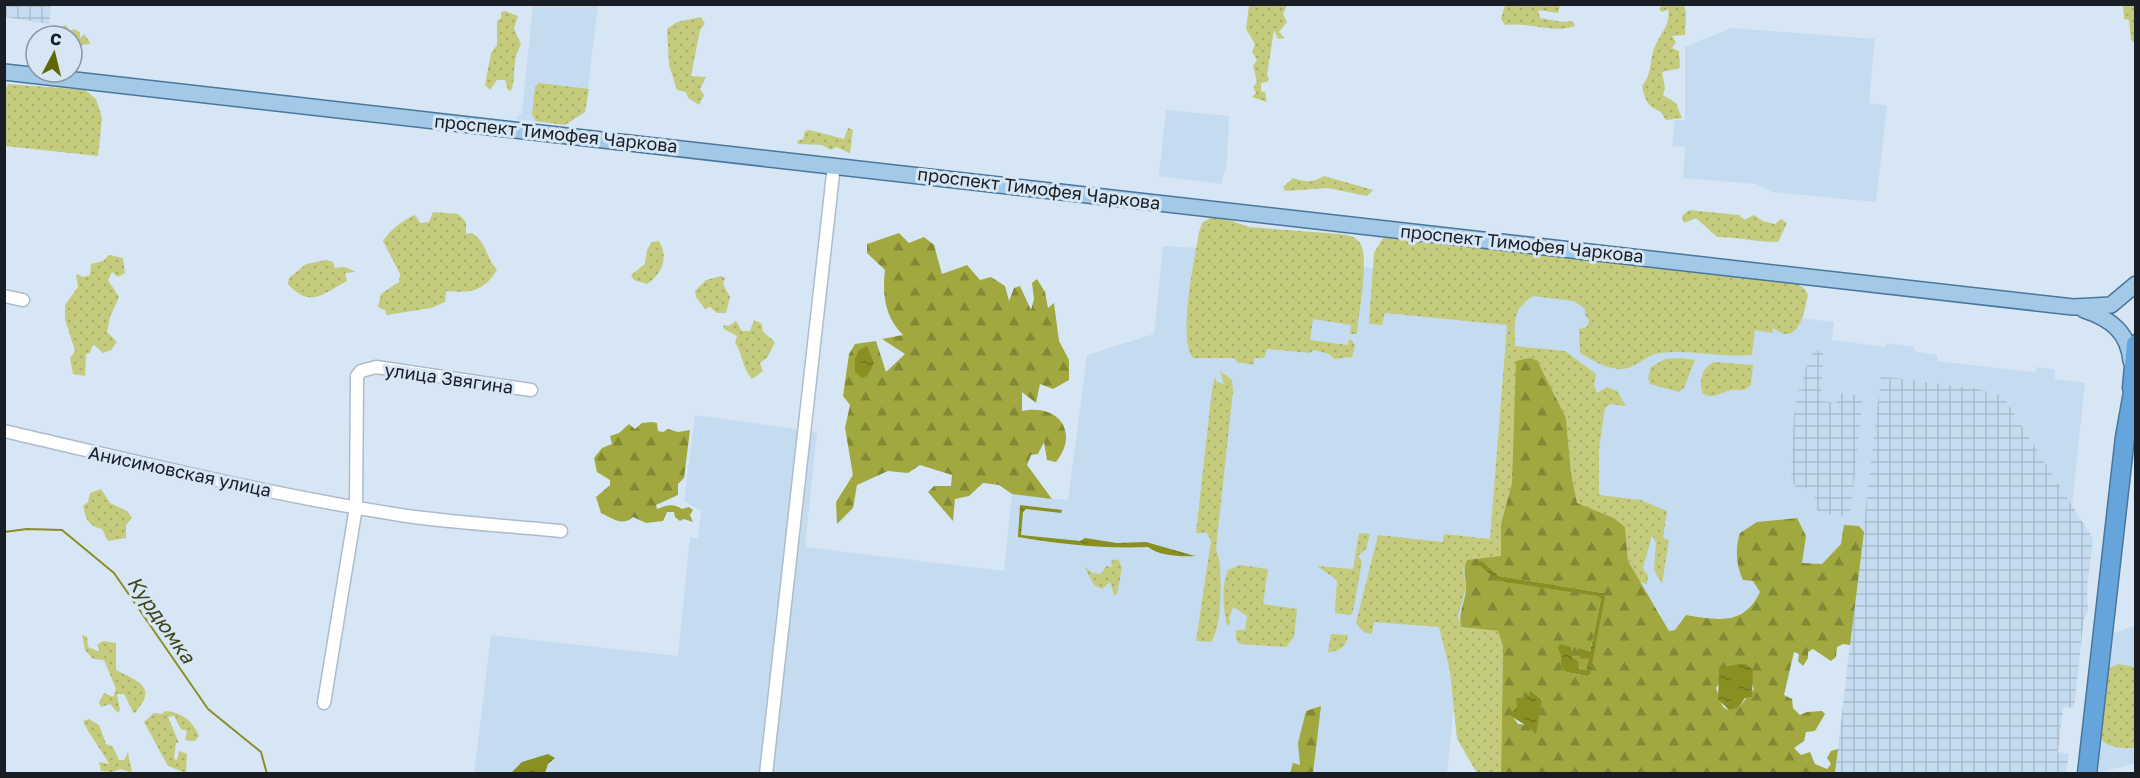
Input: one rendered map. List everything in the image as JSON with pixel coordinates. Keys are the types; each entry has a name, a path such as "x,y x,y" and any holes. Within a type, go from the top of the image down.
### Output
{"highway":[{"path":"2086,774 2136,344"}],"main road":[{"name":"проспект Тимофея Чаркова","path":"4,72 2073,307 2111,305 2136,284"},
{"name":"проспект Тимофея Чаркова","path":"2073,307 2109,320 2120,329 2130,351 2133,381"}],"street":[{"path":"766,774 834,165"},
{"path":"4,296 23,300"},
{"name":"улица Звягина","path":"356,507 358,456 356,383 361,371 376,367 531,390"},
{"name":"Анисимовская улица","path":"4,431 228,483 356,507 437,520 561,531"},
{"path":"324,703 356,507"}],"shaded area":[{"path":"5,4 51,5 49,24 5,17"},
{"path":"533,5 598,5 585,112 565,125 515,119 522,113"},
{"path":"1731,28 1875,39 1869,103 1887,106 1876,202 1772,192 1756,184 1683,178 1685,147 1672,146 1675,120 1685,120 1685,47"},
{"path":"1166,110 1229,116 1227,163 1221,184 1159,176"},
{"path":"1163,246 1200,248 1834,322 1832,340 1886,347 1887,343 1914,347 1914,351 1938,355 1937,361 2035,372 2036,367 2055,369 2055,379 2085,383 2072,506 2003,396 1978,389 1882,376 1864,532 1859,526 1822,564 1801,563 1806,536 1753,581 1761,592 1753,608 1736,617 1711,619 1686,615 1675,630 1669,632 1663,625 1660,613 1577,504 1566,418 1537,360 1512,483 1454,708 1447,773 474,774 491,635 678,656 690,538 698,538 701,511 684,501 695,415 817,432 805,547 1004,571 1012,494 1068,500 1087,355 1154,334"},
{"path":"1814,351 1823,351 1821,401 1836,403 1841,393 1863,396 1851,510 1843,516 1822,514 1816,509 1814,489 1797,488 1791,481 1794,414 1798,390 1802,390 1804,371"},
{"path":"1881,376 1978,389 2003,396 2093,539 2087,587 2088,612 2084,618 2074,708 2063,707 2058,752 2069,754 2066,773 1835,774"},
{"path":"2135,626 2135,763 2095,774 2111,634"}],"green space":[{"path":"1249,5 1287,5 1283,14 1287,22 1279,32 1285,38 1278,39 1274,30 1267,75 1269,79 1261,83 1261,91 1265,92 1267,102 1252,97 1256,93 1253,87 1257,82 1253,66 1257,60 1252,52 1255,44 1246,29"},
{"path":"1505,5 1560,5 1558,13 1538,10 1540,18 1563,22 1573,21 1575,26 1558,29 1505,25 1501,19"},
{"path":"1662,5 1684,5 1686,13 1685,35 1672,36 1676,42 1672,48 1679,51 1680,68 1662,72 1665,88 1663,95 1676,103 1682,118 1666,120 1660,111 1647,102 1642,86 1649,73 1656,44 1668,21 1668,9 1662,12 1659,9"},
{"path":"2123,5 2135,5 2135,43 2131,40 2129,20 2124,19"},
{"path":"505,11 518,16 514,28 521,45 516,56 511,91 508,90 505,80 497,80 490,90 485,85 491,53 497,45 497,21 501,18 501,12"},
{"path":"701,17 705,24 700,30 691,76 706,77 700,89 704,95 699,105 688,98 686,92 677,90 669,65 667,29 677,22"},
{"path":"84,34 91,44 84,45"},
{"path":"539,83 589,89 585,112 565,125 536,121 532,114 535,87"},
{"path":"8,84 85,90 96,99 102,118 98,156 5,146 5,90"},
{"path":"848,128 853,130 850,153 836,147 831,150 822,145 798,144 797,141 803,139 805,131 810,130 844,139"},
{"path":"1324,176 1373,190 1367,196 1328,188 1285,191 1283,187 1293,178 1309,181"},
{"path":"1689,210 1739,215 1744,220 1754,215 1763,221 1775,224 1781,219 1787,223 1778,242 1717,237 1696,218 1684,223 1682,216"},
{"path":"433,212 458,214 466,222 466,234 472,233 481,241 497,270 487,283 476,290 446,291 445,302 431,308 387,315 385,310 378,307 381,294 399,282 400,274 383,241 393,229 415,215 420,223 429,222"},
{"path":"1215,215 1249,227 1342,234 1351,236 1360,243 1364,261 1357,334 1350,334 1351,325 1313,319 1310,340 1348,345 1349,339 1352,340 1355,346 1352,357 1334,359 1329,354 1314,350 1309,353 1267,349 1264,358 1254,358 1254,365 1237,362 1234,358 1193,358 1188,348 1187,334 1191,278 1202,223"},
{"path":"899,233 909,243 924,237 934,245 942,274 967,265 980,280 991,277 1005,286 1009,301 1014,288 1020,286 1031,310 1034,299 1032,283 1037,279 1045,292 1048,308 1054,303 1059,341 1069,360 1069,380 1053,389 1040,384 1036,403 1022,392 1022,411 1046,411 1062,422 1065,431 1066,440 1063,451 1056,462 1047,460 1044,442 1038,454 1031,455 1027,465 1052,499 1012,494 999,485 983,483 969,496 955,499 953,521 928,492 934,486 951,486 952,475 920,465 908,473 888,471 857,485 853,508 837,524 836,502 853,475 845,428 850,405 843,396 849,354 855,344 876,341 886,372 905,354 882,339 903,335 892,321 886,305 885,270 867,253 867,244"},
{"path":"1390,236 1786,281 1799,285 1808,295 1801,321 1793,332 1781,333 1773,328 1772,333 1755,330 1752,355 1660,353 1623,369 1603,365 1580,353 1579,329 1587,327 1589,320 1585,315 1585,309 1574,301 1533,296 1521,307 1516,317 1515,346 1565,351 1596,374 1594,385 1597,393 1607,387 1617,391 1626,406 1610,404 1605,408 1599,449 1599,495 1641,500 1667,511 1663,538 1669,540 1662,584 1654,570 1656,543 1652,535 1643,568 1648,576 1647,584 1639,582 1628,561 1625,527 1614,518 1577,504 1571,473 1566,418 1537,360 1530,358 1512,483 1501,524 1501,557 1463,568 1466,588 1458,616 1461,627 1498,631 1503,647 1501,773 1477,773 1457,739 1450,671 1439,627 1374,622 1372,634 1364,632 1356,623 1378,535 1443,542 1444,534 1490,539 1507,325 1385,313 1382,325 1369,324 1374,253 1383,238"},
{"path":"659,241 664,259 657,275 647,284 634,280 631,275 645,264 647,250 652,242"},
{"path":"109,255 123,258 125,273 118,277 112,272 108,280 119,297 110,317 107,332 117,342 111,350 103,353 93,344 90,353 86,354 85,376 73,374 70,358 75,351 65,319 65,305 78,287 76,274 84,277 90,275 91,264 103,261"},
{"path":"326,260 333,262 335,268 345,267 356,272 345,273 347,281 318,296 304,296 288,284 289,278 306,264"},
{"path":"721,276 725,278 723,284 730,297 726,313 717,313 710,307 705,309 696,297 695,291 706,280"},
{"path":"754,320 762,324 763,332 775,342 767,358 760,363 763,371 752,379 735,343 737,336 724,329 723,325 729,326 736,321 742,331 750,331"},
{"path":"1530,358 1537,360 1566,418 1571,473 1577,503 1614,518 1625,527 1628,561 1669,631 1675,630 1686,615 1729,618 1738,616 1754,603 1760,592 1753,581 1743,580 1737,550 1740,533 1757,522 1797,518 1806,536 1802,563 1822,564 1841,544 1844,525 1859,526 1864,532 1850,645 1843,644 1837,647 1836,657 1831,661 1813,649 1808,652 1808,658 1803,666 1798,661 1799,654 1794,652 1784,695 1792,699 1793,708 1800,715 1822,711 1825,714 1815,731 1806,732 1804,741 1794,748 1801,755 1810,752 1815,764 1827,769 1831,764 1827,758 1831,751 1838,749 1835,773 1501,773 1503,647 1498,631 1461,627 1460,617 1466,589 1464,571 1467,560 1501,556 1501,524 1512,483 1516,361","holes":["1482,561 1499,576 1603,593 1587,676 1566,672 1561,668 1561,655 1586,672 1590,657 1588,652 1590,652 1601,599 1598,595 1498,581","1745,663 1753,669 1750,680 1754,689 1738,708 1728,710 1723,707 1716,688 1730,668","1523,697 1542,699 1535,733 1528,725 1518,724 1513,717"]},
{"path":"1665,359 1695,360 1684,388 1679,392 1650,384 1648,378 1651,367"},
{"path":"1714,362 1753,365 1751,385 1744,390 1730,390 1713,396 1703,394 1702,375"},
{"path":"1220,371 1232,380 1233,391 1216,548 1220,564 1220,606 1215,635 1211,642 1196,641 1211,541 1207,533 1196,533 1215,377 1217,382 1224,384"},
{"path":"642,423 657,423 658,431 690,430 684,478 678,484 678,495 656,505 657,509 670,505 682,509 689,507 693,510 690,515 693,522 684,519 680,521 675,517 674,512 667,512 663,521 646,523 633,517 625,521 617,521 601,513 596,497 610,485 610,480 597,472 594,458 602,448 612,444 610,436 619,433 629,424 635,429"},
{"path":"101,489 110,503 127,511 132,518 126,525 126,538 108,541 102,529 91,524 87,519 83,506 88,502 90,493"},
{"path":"1359,533 1370,534 1366,549 1358,556 1362,561 1353,612 1351,615 1335,613 1337,580 1317,566 1353,569"},
{"path":"1118,559 1122,568 1117,594 1114,595 1110,582 1102,589 1094,585 1084,566 1092,573 1101,574 1106,566 1112,567 1111,561"},
{"path":"1240,565 1268,569 1263,604 1297,609 1294,637 1286,647 1239,644 1236,639 1236,630 1245,630 1247,616 1233,607 1229,619 1231,622 1227,626 1223,598 1224,583 1228,570"},
{"path":"1331,634 1348,635 1342,648 1328,652"},
{"path":"82,635 87,637 88,647 100,652 97,645 103,641 116,643 116,670 139,683 145,692 145,698 134,714 124,694 117,694 120,710 118,713 110,704 101,707 99,702 104,693 113,697 116,689 104,660 93,659 85,650"},
{"path":"2118,664 2135,667 2135,748 2111,746 2099,737 2107,669"},
{"path":"1321,706 1313,773 1290,773 1293,763 1300,765 1298,743 1306,711"},
{"path":"165,711 177,713 186,718 194,726 199,736 195,741 185,740 187,731 181,729 174,716 168,717 179,743 176,743 174,759 177,760 179,751 187,754 186,773 168,766 144,722 154,713 162,714"},
{"path":"89,719 99,725 106,744 113,747 119,760 124,760 128,752 132,773 121,769 112,772 101,771 99,762 109,764 83,721"}],"water":[{"path":"867,346 874,363 867,376 862,378 855,372 855,359 859,350"},
{"path":"1020,505 1062,510 1061,513 1026,509 1023,512 1021,535 1080,541 1085,538 1117,543 1146,542 1195,556 1164,554 1148,547 1083,545 1018,537"},
{"path":"1482,561 1499,576 1603,593 1605,597 1590,674 1587,676 1566,672 1561,668 1561,655 1558,648 1560,644 1571,647 1572,658 1578,661 1579,668 1586,671 1589,658 1581,659 1577,651 1579,648 1590,652 1601,599 1598,596 1498,581 1477,563"},
{"path":"1745,663 1753,669 1752,697 1745,698 1738,708 1729,710 1718,699 1719,671 1723,667"},
{"path":"1530,691 1542,700 1536,734 1510,715 1517,707 1516,698 1528,697"},
{"path":"548,754 555,758 548,764 545,773 511,773 522,762"}],"waterway":[{"name":"Курдюмка","path":"4,532 27,529 62,530 114,573 208,709 261,752 267,774"}]}
